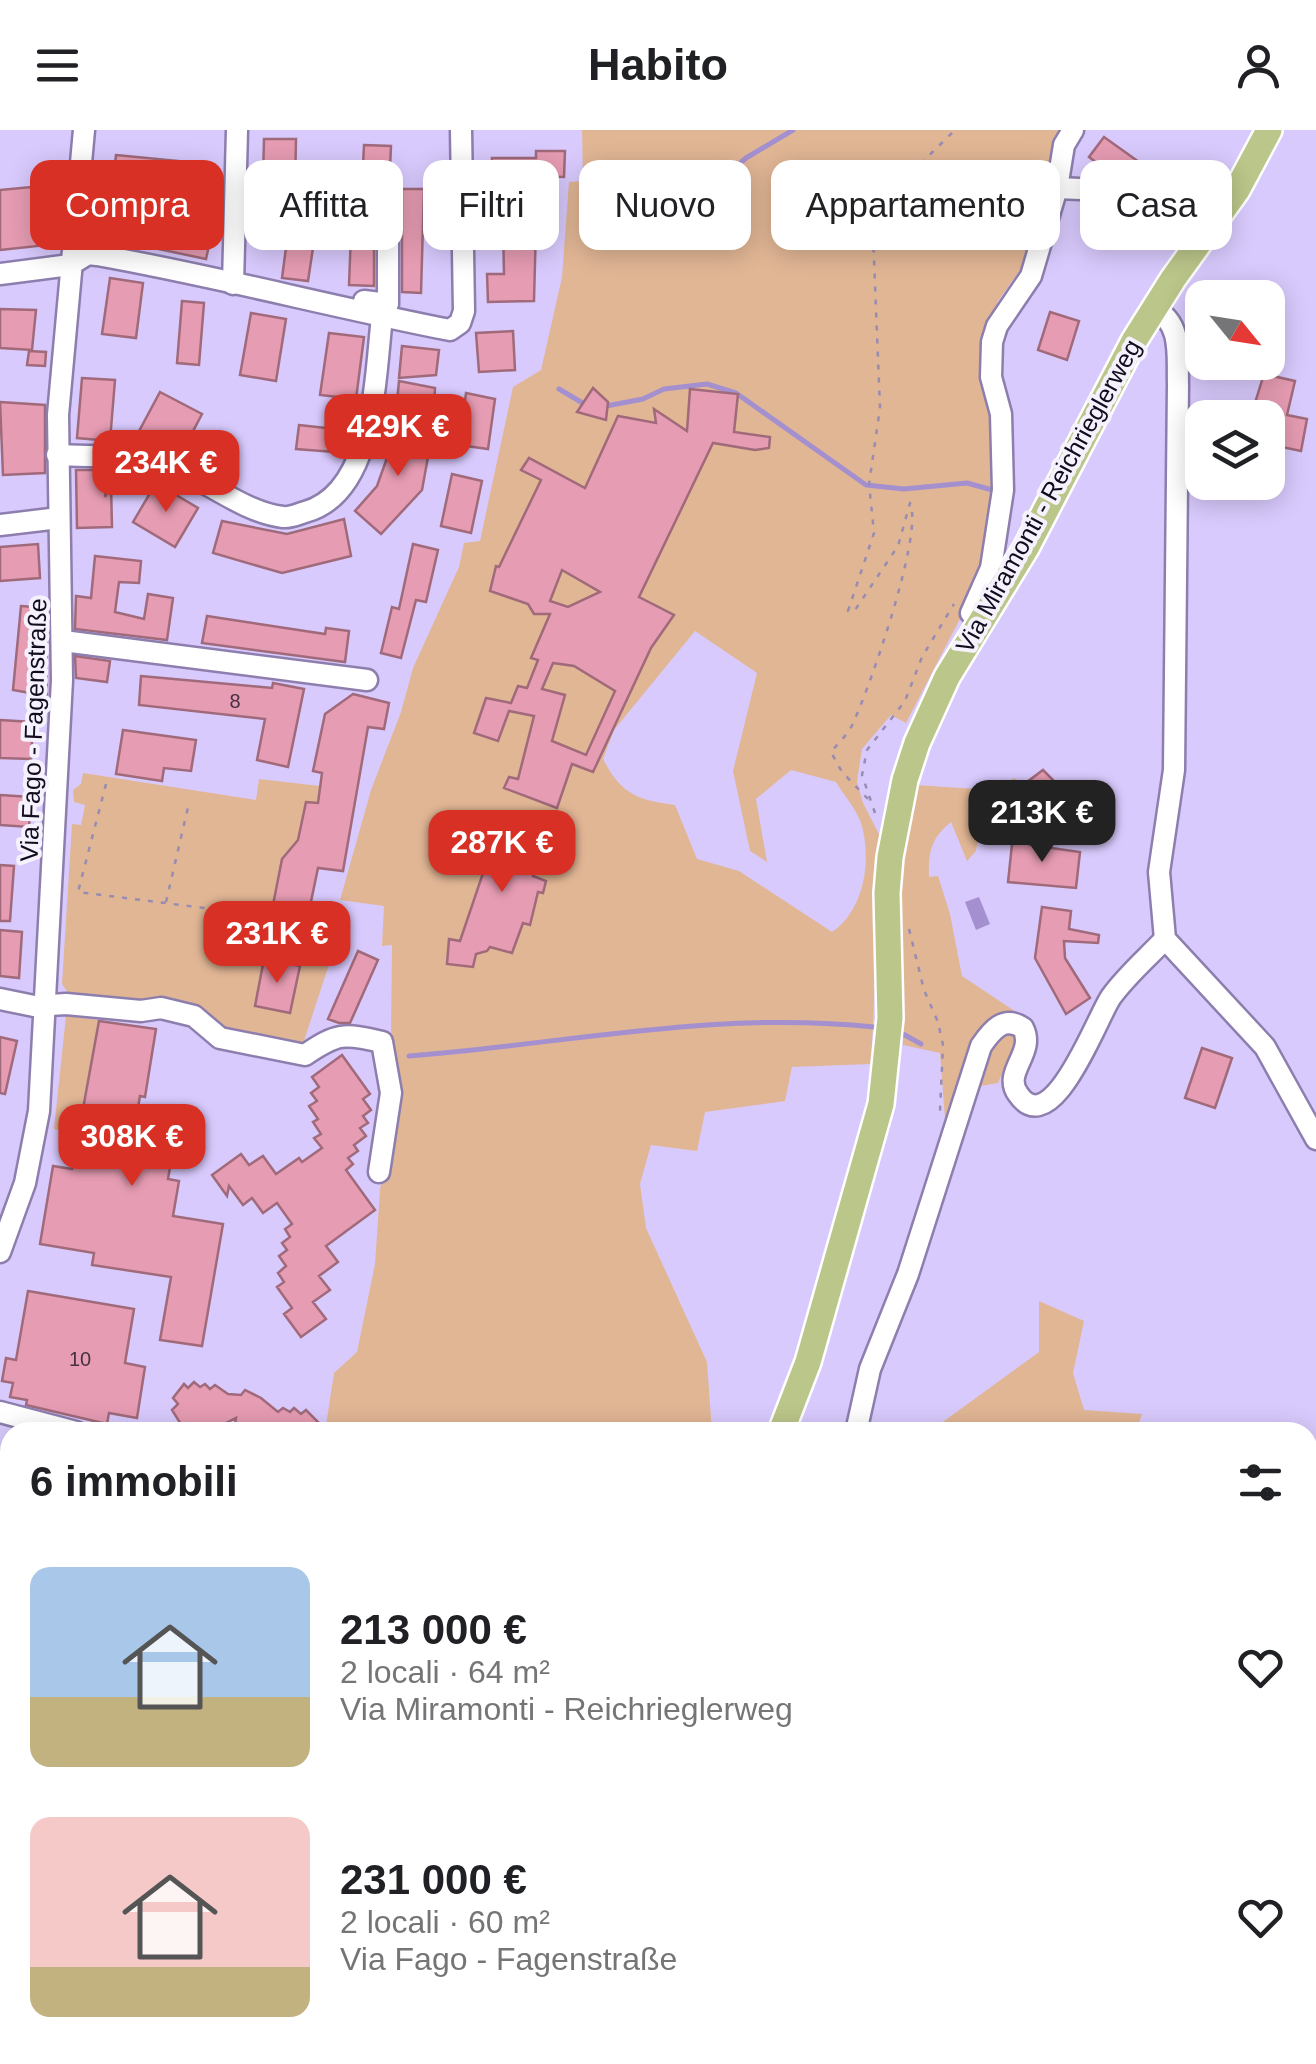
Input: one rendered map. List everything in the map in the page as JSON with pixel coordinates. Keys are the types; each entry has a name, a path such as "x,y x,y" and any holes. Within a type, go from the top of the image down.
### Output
{"main road":[{"path":"1154,309 1238,190 1269,130"},
{"name":"Via Miramonti - Reichrieglerweg","path":"785,1422 808,1362 881,1104 890,1018 887,893 904,780 947,677 1026,548 1154,309"}],"street":[{"name":"Via Fago - Fagenstraße","path":"0,1252 25,1183 39,1111 63,640 57,455 84,130"},
{"path":"233,284 237,130"},
{"path":"0,274 70,265 88,254 98,254 450,330 460,324 464,311 460,130"},
{"path":"1060,169 1064,144 1073,130"},
{"path":"313,302 338,297 388,304 388,250"},
{"path":"980,622 971,613 991,568 1003,490 1001,414 991,377 992,342 997,326 1030,276 1038,250"},
{"name":"Via Miramonti - Reichrieglerweg","path":"1154,309 1173,324 1178,385 1174,770 1160,872 1165,939"},
{"path":"57,455 158,462 245,505 285,518 320,508 342,486 359,460 382,317"},
{"path":"0,526 59,518"},
{"path":"63,640 367,680"},
{"path":"858,1422 870,1369 908,1274 981,1046 1001,1024 1010,1022 1023,1028 1027,1048 1014,1078 1016,1092 1034,1104 1053,1099 1110,997 1165,939 1265,1048 1316,1139"},
{"path":"0,999 44,1006 162,1008 194,1016 220,1038 305,1055 330,1038 348,1034 382,1042 391,1094 379,1172"},
{"path":"0,1412 38,1422"}],"path":[{"path":"868,799 842,772 832,752 854,723 912,542 914,512 910,503 892,555 855,610 848,612 874,532 869,494 880,408 873,235 904,180 955,130"},
{"path":"878,818 862,775 868,750 906,701 928,645 960,596"},
{"path":"106,784 78,892 228,911 244,900"},
{"path":"166,904 189,803"},
{"path":"915,947 924,990 943,1044 940,1118"}],"shaded area":[{"path":"582,130 1066,130 1056,142 1051,160 771,160 771,250 1027,250 1022,267 998,301 985,337 995,408 997,483 978,584 906,723 891,715 862,749 857,782 882,840 871,1064 792,1067 785,1101 705,1112 697,1151 651,1145 640,1184 646,1228 707,1362 711,1422 327,1422 334,1373 357,1352 375,1264 380,1190 397,1088 391,1030 392,945 382,946 384,906 340,900 371,790 413,668 459,567 464,543 480,541 513,387 541,370 562,277 569,182 579,181 579,250 751,250 751,160 583,160","holes":["695,631 757,673 733,771 750,851 767,862 756,799 791,770 836,782 861,823 866,852 863,882 852,911 832,932 739,871 697,859 675,805 650,801 624,788 603,759 614,730"]},
{"path":"83,773 256,800 259,779 320,786 318,803 306,803 298,840 282,859 269,921 339,934 301,1050 230,1035 192,1005 68,993 62,984 72,824 81,825 85,805 74,802 73,790 81,784"},
{"path":"1015,778 1025,803 981,822 976,851 967,861 951,822 939,834 930,853 929,877 938,876 962,976 1025,1018 998,1083 969,1088 946,1132 940,1053 903,1045 901,914 909,817 916,785 991,790"},
{"path":"979,897 990,924 976,930 965,902"},
{"path":"66,1016 99,1020 77,1133 54,1129"},
{"path":"1039,1301 1084,1321 1073,1373 1084,1410 1142,1414 1139,1422 943,1422 1039,1352"}],"building":[{"path":"1104,137 1136,160 1093,160 1089,157"},
{"path":"264,139 296,139 296,160 263,160"},
{"path":"364,145 391,146 390,160 363,160"},
{"path":"536,151 565,151 564,177 559,177 559,160 492,160 492,158 536,158"},
{"path":"116,155 168,160 115,160"},
{"path":"30,187 30,247 0,250 0,190"},
{"path":"403,189 423,189 421,293 402,292"},
{"path":"163,250 208,250 206,259"},
{"path":"286,250 313,250 308,281 282,278"},
{"path":"350,250 374,250 374,286 349,285"},
{"path":"504,250 535,250 534,301 488,302 487,274 504,274"},
{"path":"110,278 143,283 136,338 102,334"},
{"path":"182,301 204,303 199,365 177,363"},
{"path":"0,309 36,310 32,350 0,348"},
{"path":"1050,312 1079,321 1067,360 1038,350"},
{"path":"251,313 286,319 276,381 240,375"},
{"path":"513,331 515,370 479,372 476,333"},
{"path":"329,333 364,337 356,399 320,395"},
{"path":"402,346 439,350 436,375 399,378"},
{"path":"29,351 46,352 45,366 27,365"},
{"path":"82,378 115,380 110,441 77,438"},
{"path":"1262,380 1295,381 1287,415 1307,419 1301,451 1285,448 1285,400 1256,400"},
{"path":"399,381 435,388 434,406 397,402"},
{"path":"593,388 608,402 606,420 577,412"},
{"path":"690,389 738,394 734,432 770,437 769,448 755,450 713,443 639,597 674,615 651,648 593,772 572,764 557,808 504,788 509,777 518,779 534,716 509,711 498,741 474,733 486,698 511,703 518,686 527,688 538,660 531,658 550,614 534,614 528,604 490,591 496,566 499,567 541,480 521,470 529,458 585,488 618,416 656,423 654,409 687,431","holes":["562,570 600,592 568,607 550,601","553,663 574,666 615,691 586,755 552,741 565,695 542,689"]},
{"path":"160,392 202,414 180,456 137,435"},
{"path":"466,393 495,399 488,449 459,445"},
{"path":"0,402 45,405 45,473 3,475"},
{"path":"299,425 336,429 334,452 296,449"},
{"path":"398,427 432,435 422,490 381,534 355,511 377,486"},
{"path":"76,470 107,470 105,497 111,484 112,527 77,528"},
{"path":"452,474 482,481 471,533 441,526"},
{"path":"156,483 198,508 175,547 133,522"},
{"path":"344,519 351,556 282,573 213,553 222,521 287,534"},
{"path":"38,544 40,578 0,581 0,547"},
{"path":"413,544 438,550 426,602 416,600 401,658 381,653 392,607 399,609"},
{"path":"95,556 141,561 139,583 119,582 115,612 144,619 148,594 173,598 167,640 75,629 76,596 91,598"},
{"path":"21,606 47,608 47,696 13,690"},
{"path":"207,616 325,634 326,628 349,631 345,662 202,643"},
{"path":"75,656 110,661 107,682 76,678"},
{"path":"141,676 272,688 273,683 304,689 288,767 257,760 265,719 139,705"},
{"path":"353,694 389,703 384,729 368,727 343,871 318,868 308,916 272,910 282,859 298,840 306,802 318,803 322,773 313,771 325,714"},
{"path":"0,720 33,722 31,759 0,758"},
{"path":"123,730 196,740 191,771 164,768 162,781 116,774"},
{"path":"1043,770 1060,787 1052,796 1036,791 1027,782"},
{"path":"0,795 31,797 29,827 0,825"},
{"path":"503,814 528,817 522,837 546,846 533,876 546,881 543,893 538,892 530,925 523,923 512,953 490,947 476,954 473,967 447,964 449,939 460,941"},
{"path":"1013,835 1032,838 1030,845 1080,852 1076,888 1008,882"},
{"path":"0,865 14,866 10,921 0,921"},
{"path":"1042,907 1071,911 1069,929 1099,935 1098,943 1064,941 1065,958 1090,998 1066,1014 1035,958"},
{"path":"0,930 22,932 19,978 0,976"},
{"path":"358,951 378,960 350,1023 339,1023 328,1019"},
{"path":"264,959 300,966 290,1013 255,1006"},
{"path":"99,1021 156,1029 145,1097 140,1096 135,1125 176,1132 168,1179 179,1181 173,1216 223,1224 202,1346 160,1340 171,1277 92,1265 94,1253 40,1244 53,1166 72,1169"},
{"path":"0,1037 17,1041 5,1094 0,1093"},
{"path":"1202,1048 1232,1058 1215,1108 1185,1098"},
{"path":"342,1055 370,1094 363,1099 371,1110 363,1116 368,1123 360,1128 366,1136 354,1145 358,1151 348,1158 353,1164 346,1170 375,1210 326,1246 338,1262 319,1276 330,1290 313,1302 326,1319 301,1337 284,1314 292,1308 277,1287 284,1282 278,1273 286,1266 279,1256 287,1250 282,1243 290,1237 285,1229 292,1224 277,1203 263,1213 252,1198 243,1205 229,1186 227,1196 212,1175 241,1154 249,1165 263,1156 276,1174 322,1148 314,1138 321,1134 313,1122 318,1119 309,1106 317,1101 311,1093 319,1087 312,1077"},
{"path":"28,1291 134,1309 125,1363 145,1367 137,1418 109,1413 107,1422 98,1422 26,1405 27,1400 10,1397 13,1383 2,1381 6,1358 16,1360"},
{"path":"194,1382 210,1389 215,1385 228,1394 241,1395 245,1390 278,1412 294,1408 301,1414 306,1410 318,1422 235,1422 236,1418 228,1422 180,1422 172,1410 178,1404 173,1398 184,1384 188,1388"}],"waterway":[{"path":"744,160 793,130"},
{"path":"601,407 643,399 664,389 707,384 736,393 866,485 904,489 967,483 996,491"},
{"path":"559,389 586,405"},
{"path":"409,1056 699,1026 815,1023 874,1027"},
{"path":"903,1034 921,1044"}]}
